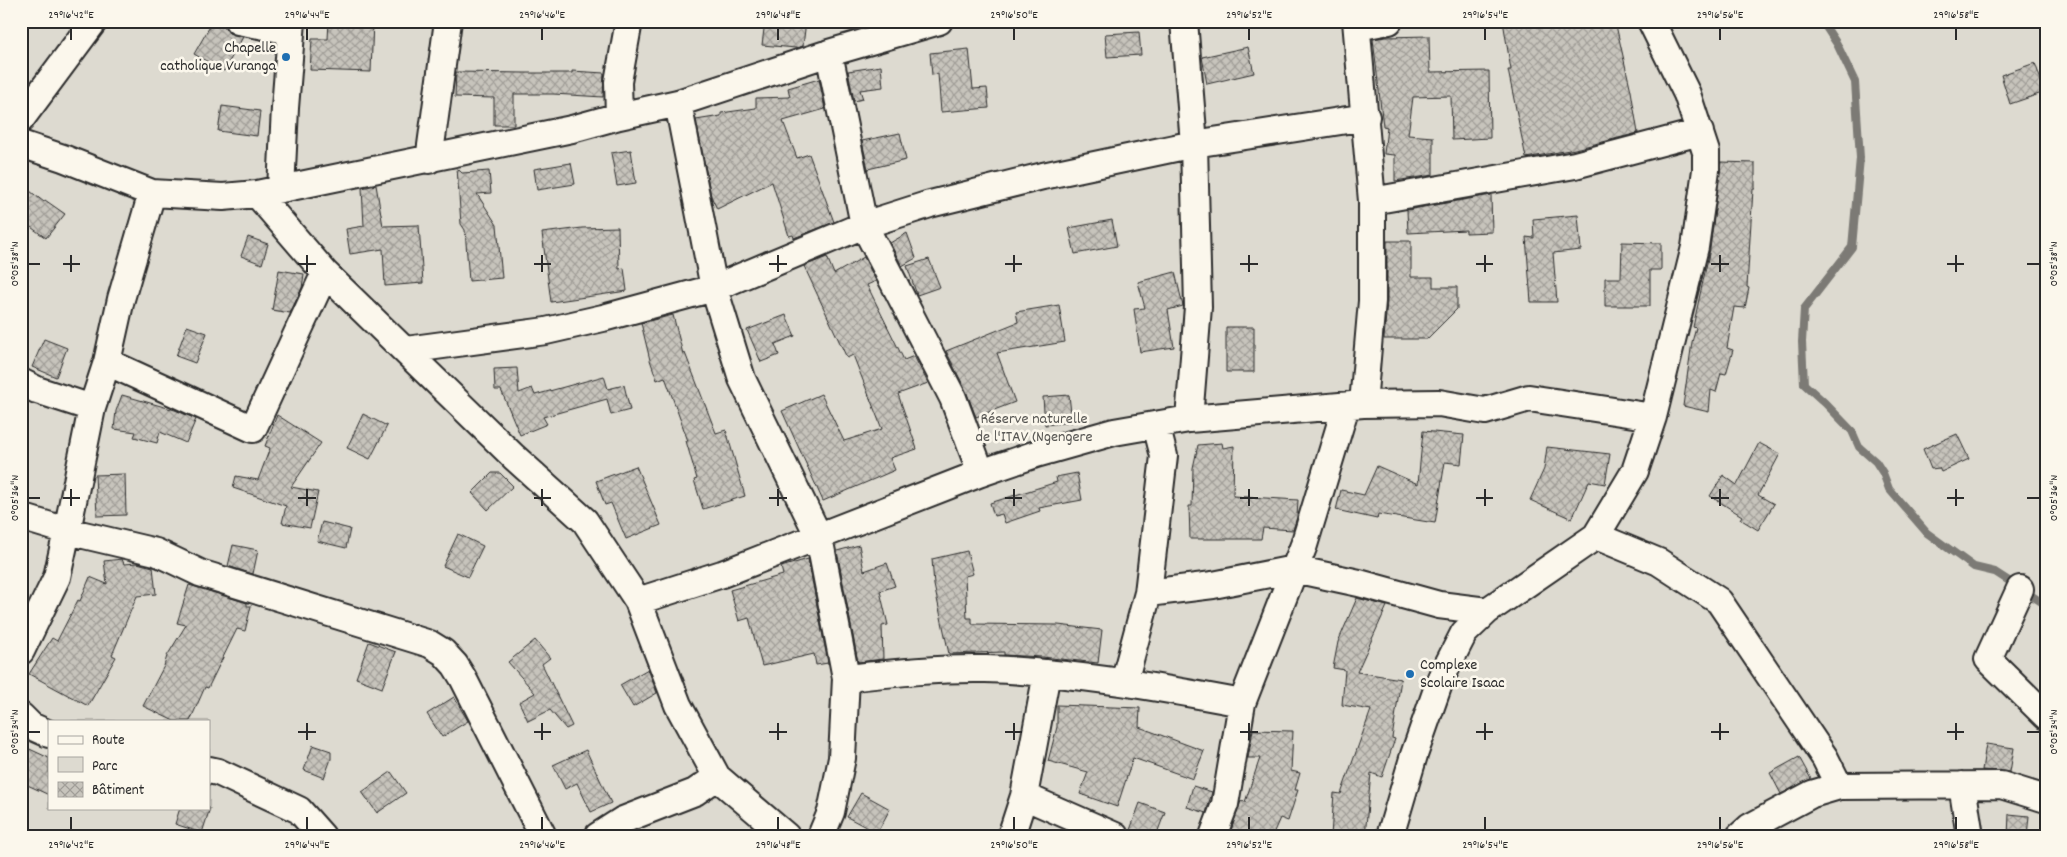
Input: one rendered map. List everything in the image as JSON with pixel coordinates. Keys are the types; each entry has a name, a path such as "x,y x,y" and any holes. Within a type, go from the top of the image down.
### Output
{"street":[{"path":"21,119 94,21"},
{"path":"238,21 292,26 285,108 269,192 325,272 514,456 585,521 638,601 678,704 716,777 786,836"},
{"path":"429,160 448,21"},
{"path":"619,116 618,82 629,21"},
{"path":"21,144 63,158 152,193 223,197 269,192 572,129 678,103 829,53 939,21"},
{"path":"1184,21 1194,144 1198,307 1189,419"},
{"path":"1213,836 1225,804 1242,703 1304,545 1355,405 1372,301 1372,201 1366,117 1356,24 1389,21"},
{"path":"1390,836 1414,755 1441,678 1464,633 1487,611 1596,536 1635,471 1653,416 1695,247 1706,170 1706,152 1687,94 1651,21"},
{"path":"829,53 864,225 954,398 982,473"},
{"path":"678,103 714,288 742,380 819,537 846,678 842,758 831,812 821,836"},
{"path":"406,350 572,326 714,288 864,225 930,204 1036,178 1194,144 1366,117"},
{"path":"1372,201 1575,165 1700,132"},
{"path":"21,651 56,577 92,408 107,362 121,299 152,193"},
{"path":"107,362 253,429 325,272"},
{"path":"21,382 37,390 92,408"},
{"path":"638,601 722,574 982,473 1036,454 1114,432 1156,424 1189,419 1355,405 1439,403 1485,412 1529,398 1653,416"},
{"path":"1124,682 1148,592 1164,456 1156,424"},
{"path":"21,517 67,531 156,552 200,573 430,644 443,652 455,665 477,702 543,836"},
{"path":"1596,536 1659,562 1719,601 1825,758 1839,786"},
{"path":"1148,592 1213,585 1294,569 1359,583 1439,605 1487,611"},
{"path":"2020,589 1988,659 2046,716"},
{"path":"846,678 926,670 986,669 1047,673 1124,682 1242,703"},
{"path":"1011,836 1024,796 1047,673"},
{"path":"21,716 31,726 48,734"},
{"path":"210,770 218,772 298,810 322,836"},
{"path":"598,836 623,820 695,792 716,777"},
{"path":"1962,785 1970,836"},
{"path":"1740,836 1750,828 1812,794 1839,786 2001,785 2046,798"},
{"path":"1024,796 1115,836"}],"green space":[{"name":"Réserve naturelle de l'ITAV (Ngengere","path":"21,21 2046,21 2046,836 21,836"}],"building":[{"path":"213,21 218,21 224,25 229,33 243,37 224,71 194,54"},
{"path":"329,21 373,21 371,72 310,70 312,39 328,39"},
{"path":"765,21 806,21 803,46 796,48 762,45"},
{"path":"1503,21 1615,21 1631,91 1638,133 1575,149 1526,158 1508,70 1511,70"},
{"path":"1139,32 1141,55 1107,57 1105,34"},
{"path":"1429,36 1430,72 1489,71 1490,138 1452,140 1451,96 1413,97 1408,135 1433,137 1433,175 1395,181 1395,155 1384,154 1387,127 1383,126 1373,39"},
{"path":"1248,47 1254,73 1207,84 1202,57"},
{"path":"969,49 973,89 987,88 989,108 941,112 938,74 932,75 930,53"},
{"path":"2035,63 2045,92 2010,104 2001,75"},
{"path":"881,66 883,87 860,90 863,99 854,101 848,71"},
{"path":"572,71 604,73 603,97 514,94 514,125 494,125 494,98 455,97 456,72 572,73"},
{"path":"819,79 825,109 783,121 797,158 809,154 834,222 794,238 793,235 789,236 772,182 717,209 711,196 696,120 721,116 721,113 756,108 756,98 790,97 788,88"},
{"path":"222,106 260,111 257,136 218,131"},
{"path":"900,133 906,160 868,169 862,141"},
{"path":"631,150 636,183 617,186 611,153"},
{"path":"1721,162 1755,163 1755,189 1753,189 1747,287 1749,288 1745,308 1734,307 1727,348 1733,350 1726,374 1721,373 1716,392 1711,390 1709,412 1683,406 1692,342 1696,328 1693,327 1710,249"},
{"path":"571,163 575,184 537,190 534,169"},
{"path":"457,168 462,173 489,171 491,193 477,194 497,225 502,278 469,281 465,230 461,224"},
{"path":"21,184 44,202 45,200 65,214 46,238 21,220"},
{"path":"376,185 383,226 419,225 423,283 385,286 383,249 350,254 346,229 364,226 362,188"},
{"path":"1491,195 1492,232 1466,233 1466,230 1408,233 1407,210"},
{"path":"1578,215 1581,250 1553,253 1557,302 1531,302 1526,237 1534,238 1533,219"},
{"path":"1112,220 1117,246 1075,254 1069,228"},
{"path":"618,227 619,269 624,268 627,291 551,302 542,233 582,228"},
{"path":"907,233 916,258 902,266 890,243"},
{"path":"248,237 268,244 262,264 241,256"},
{"path":"1387,241 1411,241 1411,277 1433,277 1433,287 1457,287 1457,309 1427,339 1384,339 1387,301"},
{"path":"1622,242 1661,243 1661,270 1650,270 1650,306 1605,306 1605,278 1621,278"},
{"path":"827,257 834,274 864,257 876,281 867,285 904,360 914,356 928,383 898,394 917,449 890,458 895,470 823,501 782,411 821,394 844,441 882,429 853,355 847,358 804,266"},
{"path":"929,259 940,287 917,295 907,266"},
{"path":"279,270 304,274 302,288 290,313 272,310"},
{"path":"1175,272 1183,306 1168,310 1174,347 1140,352 1134,309 1145,308 1138,282"},
{"path":"1059,305 1065,342 997,353 1015,402 976,417 966,391 946,351 1018,322 1016,312"},
{"path":"673,315 683,354 685,353 716,433 726,430 745,496 703,509 694,480 697,479 686,441 688,441 665,377 657,380 641,323"},
{"path":"786,315 795,336 775,344 779,355 761,362 747,330"},
{"path":"187,326 207,333 195,363 176,356"},
{"path":"1226,327 1254,327 1254,372 1226,372"},
{"path":"44,339 67,348 56,377 32,367"},
{"path":"517,368 519,393 532,388 535,395 604,376 608,389 624,385 630,410 611,415 607,399 543,417 547,424 520,435 501,390 495,390 494,369"},
{"path":"122,395 175,410 196,419 186,443 160,432 157,443 134,437 136,432 114,429 116,411"},
{"path":"1069,395 1072,422 1045,425 1043,397"},
{"path":"363,414 387,426 370,459 347,448"},
{"path":"277,415 321,443 291,487 318,492 310,528 282,523 286,506 233,488 236,476 258,480 270,448 265,446"},
{"path":"1423,431 1464,435 1461,464 1445,462 1435,523 1378,514 1377,519 1336,510 1341,490 1364,495 1377,466 1418,484"},
{"path":"1957,434 1969,459 1941,472 1939,468 1931,469 1923,449"},
{"path":"1222,443 1223,448 1234,446 1233,496 1298,500 1297,517 1293,530 1263,528 1261,539 1190,539 1189,506 1192,506 1193,468 1198,445"},
{"path":"1759,443 1780,454 1758,495 1774,504 1758,530 1740,519 1742,516 1710,496 1723,475 1737,485"},
{"path":"1547,447 1610,454 1605,484 1589,481 1572,519 1530,500 1544,469"},
{"path":"636,466 661,525 626,539 611,503 605,505 596,481"},
{"path":"492,473 500,473 513,486 488,510 472,493"},
{"path":"1077,473 1082,500 1039,508 1040,511 1005,523 1002,514 994,516 990,503 1057,482 1056,477"},
{"path":"125,474 126,515 97,516 95,475"},
{"path":"322,522 350,529 346,548 317,541"},
{"path":"458,534 483,546 468,577 443,566"},
{"path":"233,545 258,550 253,574 228,566"},
{"path":"859,545 864,571 887,563 895,586 880,591 888,625 882,626 883,659 858,662 837,551"},
{"path":"967,551 973,574 965,576 967,618 972,618 972,624 1058,625 1102,630 1098,663 1004,655 1004,652 949,654 934,585 932,559"},
{"path":"122,559 124,564 137,563 153,567 156,594 137,596 112,655 116,657 88,706 29,674 52,638 57,641 78,600 80,601 90,577 107,584 104,561"},
{"path":"808,559 828,663 816,665 814,654 762,666 749,618 739,621 730,590 783,575 781,567"},
{"path":"189,585 247,603 247,606 251,606 245,631 237,629 208,688 205,687 190,720 172,720 143,706 164,666 167,656 186,625 177,623"},
{"path":"1357,598 1387,606 1357,672 1401,679 1392,738 1395,739 1382,777 1371,773 1365,836 1331,836 1334,793 1341,794 1371,710 1342,705 1345,670 1333,668 1338,642"},
{"path":"535,640 550,658 542,664 572,726 566,729 550,710 528,721 519,702 535,693 508,662"},
{"path":"369,642 396,652 382,688 356,678"},
{"path":"648,669 657,693 633,707 620,685"},
{"path":"454,697 468,721 442,737 427,714"},
{"path":"1057,705 1140,708 1139,727 1204,751 1193,779 1133,758 1117,807 1080,794 1088,772 1048,761 1057,727"},
{"path":"1253,730 1293,731 1291,771 1300,773 1295,790 1298,790 1288,821 1280,818 1272,836 1229,836 1241,801 1245,802 1260,758 1248,758"},
{"path":"1986,744 2014,748 2010,772 1982,770"},
{"path":"21,745 48,758 48,795 21,782"},
{"path":"313,745 331,751 331,759 324,778 304,770"},
{"path":"586,750 611,803 591,812 577,783 565,789 553,765"},
{"path":"1799,757 1811,779 1781,794 1770,773"},
{"path":"391,772 406,793 377,813 362,792"},
{"path":"1193,786 1212,792 1206,813 1187,807"},
{"path":"861,793 890,809 877,833 847,817"},
{"path":"1140,803 1165,812 1156,836 1145,836 1130,830"},
{"path":"179,810 209,810 202,833 175,824"},
{"path":"2009,814 2029,816 2027,836 2008,836"}],"waterway":[{"path":"1822,21 1837,44 1855,82 1860,158 1852,247 1804,309 1802,342 1804,384 1852,431 1859,447 1876,462 1883,473 1889,489 1927,533 1974,567 1995,572 2046,605"}],"place":[{"name":"Chapelle catholique Vuranga","path":"286,57"},
{"name":"Complexe Scolaire Isaac","path":"1410,674"}]}
